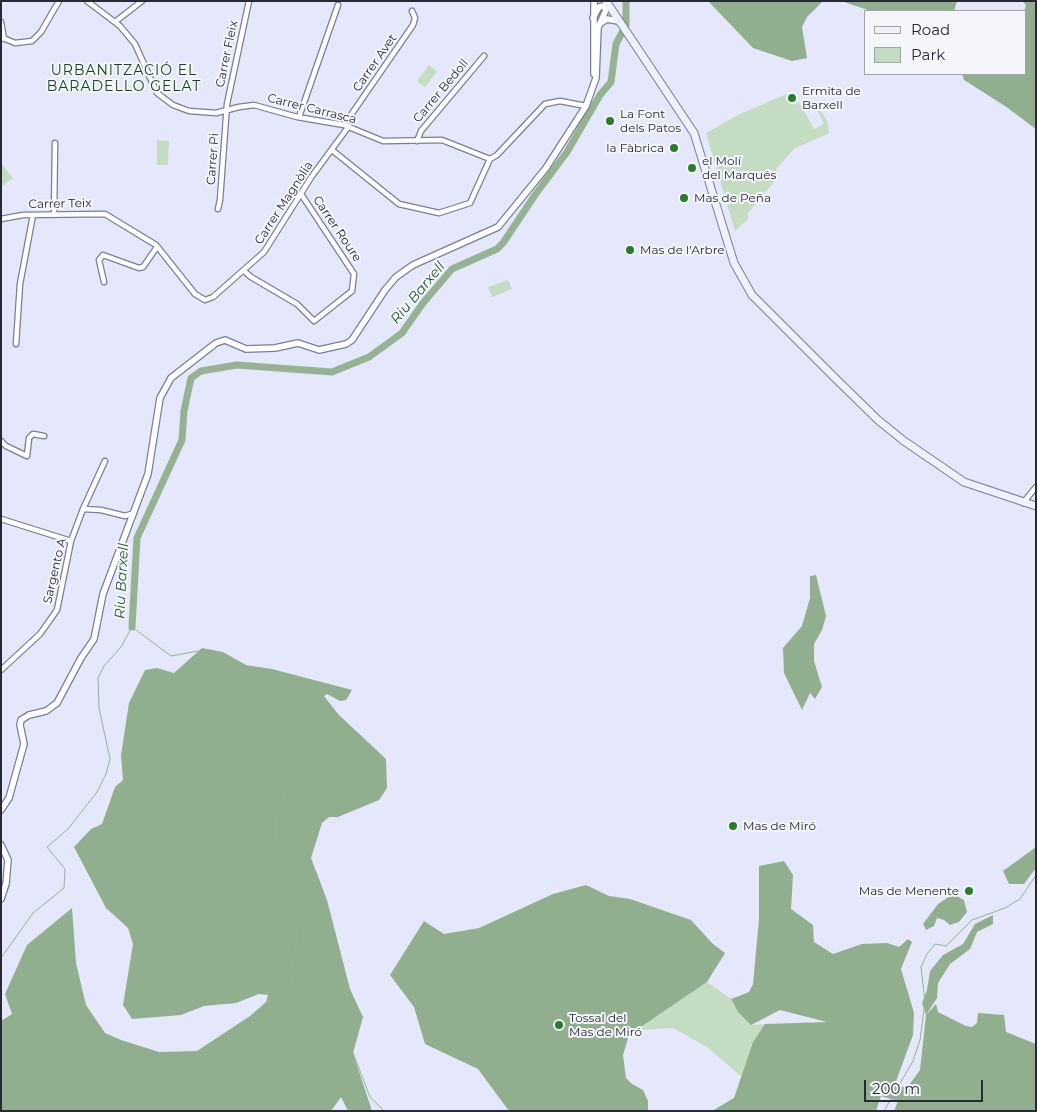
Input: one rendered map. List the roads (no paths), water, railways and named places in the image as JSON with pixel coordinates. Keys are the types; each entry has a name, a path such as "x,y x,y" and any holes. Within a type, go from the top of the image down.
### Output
{"main road":[{"path":"607,3 681,111 697,138 734,263 752,295 772,317 889,430 964,482 1036,506"}],"street":[{"path":"1,22 2,40 26,44 36,38 59,1"},
{"name":"Carrer Carrasca","path":"88,1 115,22 135,44 153,88 167,102 199,113 216,113 254,106 346,126 383,141 442,140 490,158"},
{"path":"115,22 142,1"},
{"name":"Carrer Fleix","path":"227,111 249,1"},
{"path":"594,1 594,84"},
{"path":"593,18 599,7 607,3"},
{"path":"1,810 9,798 24,744 20,725 21,720 29,715 46,711 57,703 94,638 103,594 134,513 152,458 160,398 171,378 216,343 225,340 246,349 275,348 298,343 319,350 346,344 352,340 385,290 396,277 413,265 498,227 546,168 586,106 598,67 600,25 607,3"},
{"path":"299,117 338,5"},
{"name":"Carrer Avet","path":"346,126 413,25 415,18 412,11"},
{"path":"600,25 607,19 618,21"},
{"name":"Carrer Bedoll","path":"416,141 421,131 484,56"},
{"path":"332,150 399,204 439,213 470,203 490,158 497,155 545,104 560,101 586,106"},
{"name":"Carrer Pi","path":"218,209 227,111"},
{"name":"Carrer Magnòlia","path":"205,300 212,298 244,271 269,246 346,126"},
{"path":"54,215 55,143"},
{"name":"Carrer Roure","path":"244,271 251,278 297,304 314,320 352,292 354,274 301,194"},
{"name":"Carrer Teix","path":"1,219 33,215 105,214 157,247 195,294 205,300"},
{"path":"16,344 20,284 33,215"},
{"path":"104,282 99,260 103,255 143,267 157,247"},
{"path":"1,441 6,446 27,456 29,438 33,434 44,436"},
{"name":"Sargento A","path":"1,670 40,634 57,610 71,540 105,461"},
{"path":"1023,503 1036,487"},
{"path":"84,509 102,510 125,516 134,513"},
{"path":"125,516 130,522"},
{"path":"1,519 71,540"},
{"path":"1,845 8,860 6,884 1,898"}],"waterway":[{"name":"Riu Barxell","path":"132,627 137,538 182,440 184,411 191,378 201,371 237,365 332,372 369,357 402,333 423,303 452,269 497,249 503,243 567,152 600,95 611,82 616,44 626,25 626,1"},
{"path":"1,958 33,913 64,888 65,869 47,847 68,829 97,792 106,774 110,759 99,708 98,678 104,666 121,647 132,627 171,656 198,651 207,655 228,675 237,691 272,735 291,764 287,786 276,818 279,870 277,893 279,903 297,929 297,941 290,974 294,987 301,998 338,1023 347,1037 370,1097 384,1111"},
{"path":"884,1111 913,1061 920,1040 925,1002 921,967 927,954 935,944 946,946 972,920 1005,908 1020,899 1036,875"}],"place":[{"name":"Ermita de Barxell","path":"792,98"},
{"name":"La Font dels Patos","path":"610,121"},
{"name":"la Fàbrica","path":"674,148"},
{"name":"el Molí del Marqués","path":"692,168"},
{"name":"Mas de Peña","path":"684,198"},
{"name":"Mas de l'Arbre","path":"630,250"},
{"name":"Mas de Miró","path":"733,826"},
{"name":"Mas de Menente","path":"969,891"},
{"name":"Tossal del Mas de Miró","path":"559,1025"}],"district":[{"name":"URBANITZACIÓ EL BARADELLO GELAT","path":"124,79"}]}
